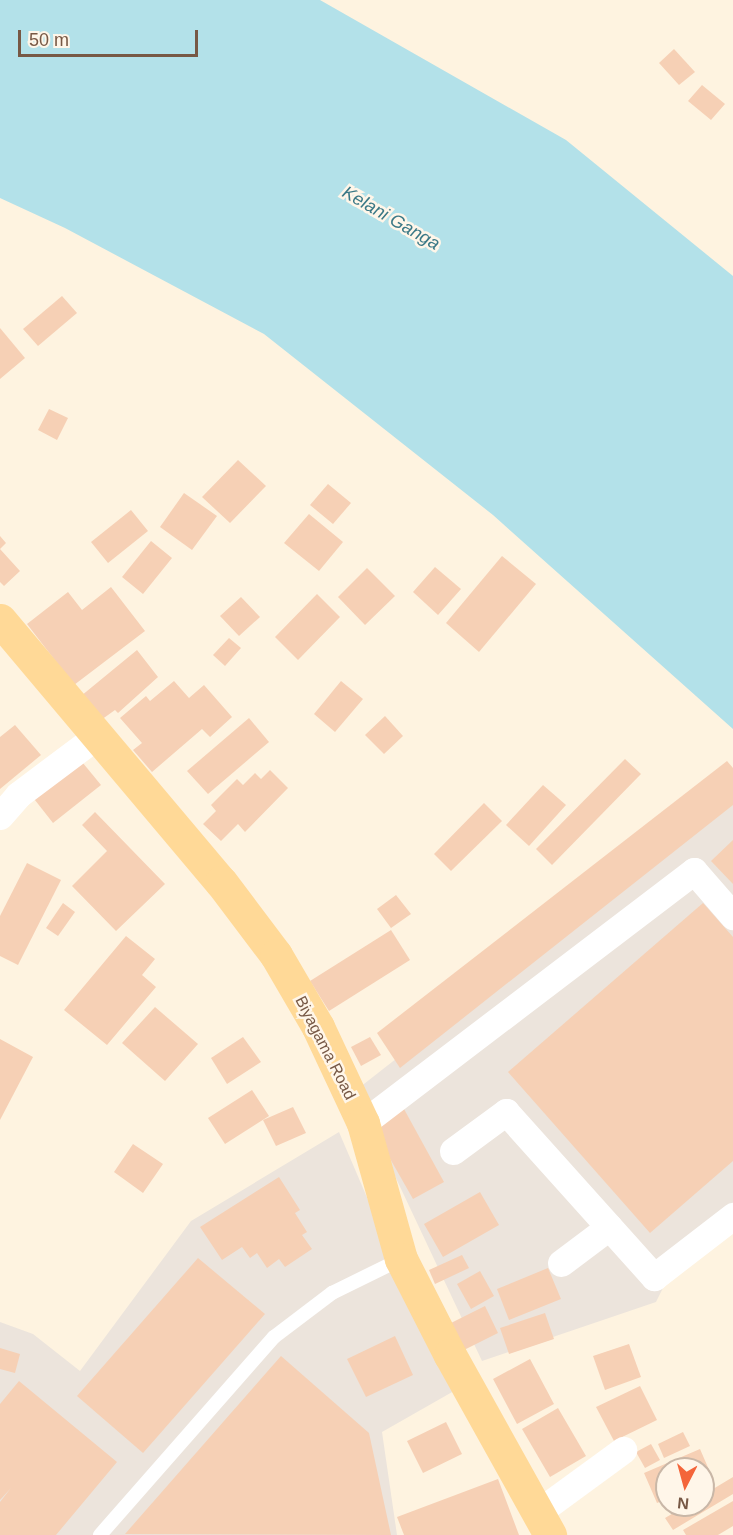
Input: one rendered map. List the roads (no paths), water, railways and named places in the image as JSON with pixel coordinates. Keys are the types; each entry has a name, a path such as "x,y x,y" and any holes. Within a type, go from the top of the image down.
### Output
{"main road":[{"name":"Biyagama Road","path":"0,620 98,735 276,955 318,1027 363,1123 401,1258 543,1524"}],"street":[{"path":"0,816 18,795 98,735"},
{"path":"363,1123 694,871 733,916"},
{"path":"453,1151 506,1112 654,1277 733,1216"},
{"path":"561,1263 609,1227"},
{"path":"543,1524 623,1450"}],"lane":[{"path":"100,1535 274,1337 332,1293 401,1258"}],"water":[{"name":"Kelani Ganga","path":"0,0 320,0 566,140 733,276 733,729 493,515 264,334 65,228 0,198"}]}
